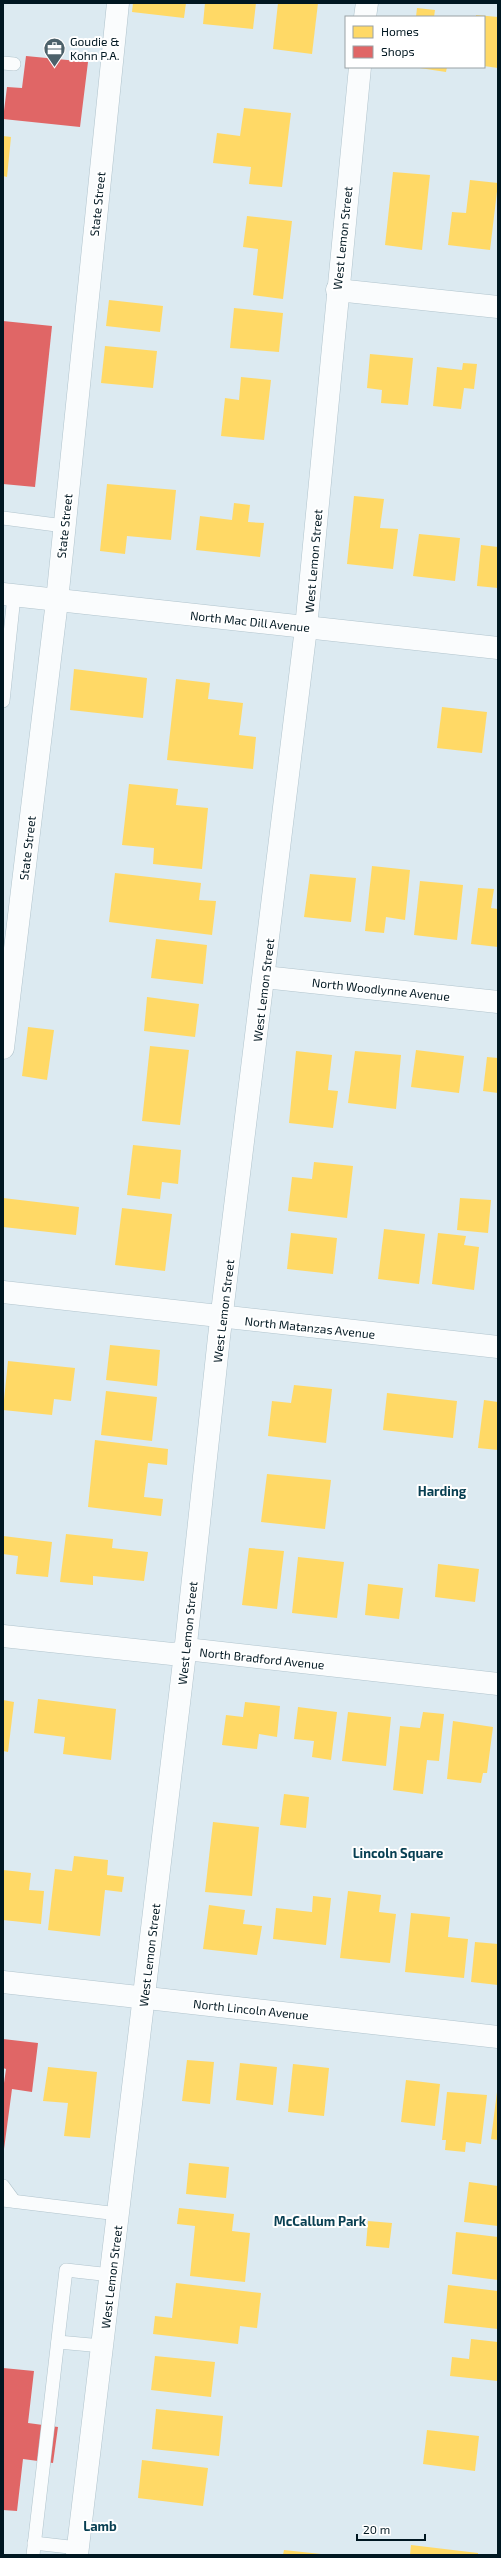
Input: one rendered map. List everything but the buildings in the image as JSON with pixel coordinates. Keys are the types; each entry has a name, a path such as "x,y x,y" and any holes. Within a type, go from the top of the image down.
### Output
{"street":[{"name":"State Street","path":"3,1048 57,601 118,3"},
{"path":"365,16 367,3"},
{"name":"West Lemon Street","path":"77,2551 306,628 337,290 360,68"},
{"path":"337,290 498,307"},
{"name":"North Mac Dill Avenue","path":"9,595 498,648"},
{"name":"North Woodlynne Avenue","path":"264,977 498,1002"},
{"name":"North Matanzas Avenue","path":"3,1292 498,1347"},
{"name":"North Bradford Avenue","path":"3,1636 172,1654 200,1651 498,1684"},
{"name":"North Lincoln Avenue","path":"3,1982 498,2037"}],"lane":[{"path":"3,518 64,526"},
{"path":"3,701 9,595"},
{"path":"3,2186 9,2201 118,2214"},
{"path":"77,2551 34,2549 66,2270 111,2275"},
{"path":"58,2342 102,2346"}],"place":[{"name":"Goudie & Kohn P.A.","path":"55,68"}],"district":[{"name":"Harding","path":"442,1491"},
{"name":"Lincoln Square","path":"398,1853"},
{"name":"McCallum Park","path":"320,2221"},
{"name":"Lamb","path":"100,2526"}]}
